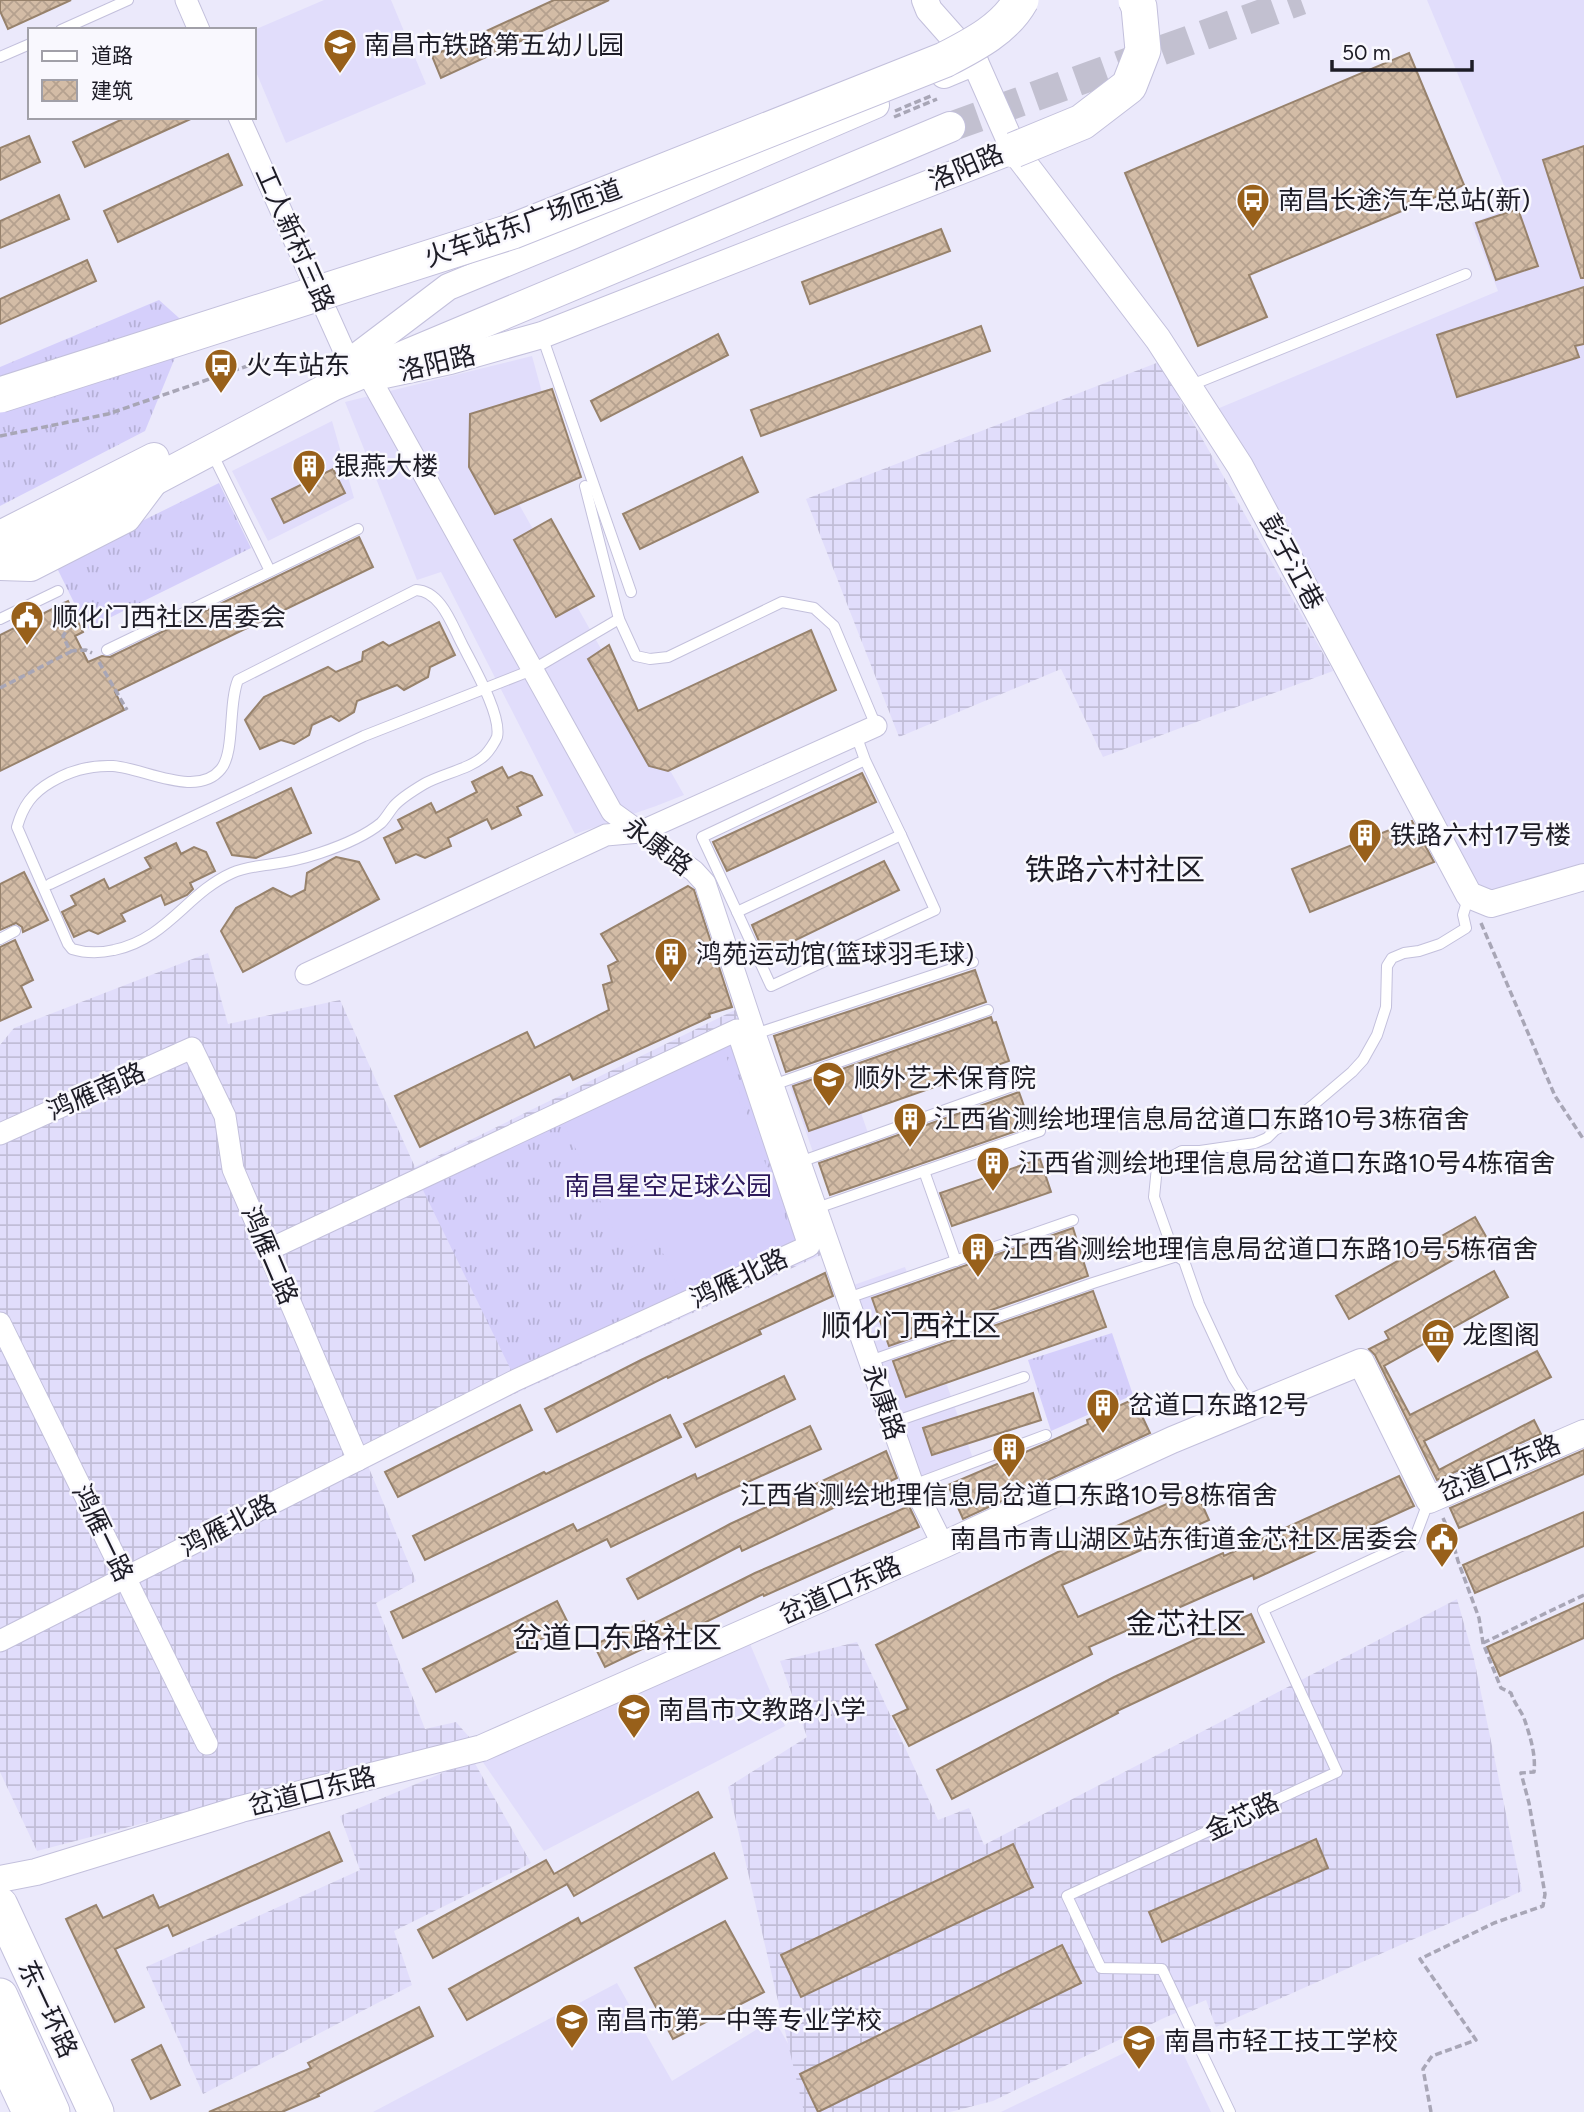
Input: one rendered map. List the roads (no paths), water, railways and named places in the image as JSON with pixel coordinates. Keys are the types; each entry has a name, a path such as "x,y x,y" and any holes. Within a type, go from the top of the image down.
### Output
{"highway":[{"name":"火车站东广场匝道","path":"0,395 513,231 944,60 979,41 1013,14 1021,0"},
{"path":"1014,150 1083,121 1129,86 1143,50 1136,0"},
{"path":"0,1886 74,2067"},
{"name":"东一环路","path":"0,1905 96,2112"},
{"name":"东一环路","path":"0,1996 52,2112"}],"main road":[{"name":"洛阳路","path":"0,564 529,283 946,119"},
{"name":"洛阳路","path":"0,536 288,390 345,382"},
{"path":"0,1886 103,2112"},
{"path":"0,2050 15,2097"}],"street":[{"path":"186,0 199,28"},
{"path":"925,0 929,10 975,62"},
{"name":"洛阳路","path":"975,62 1014,150 542,335 450,361 345,382 448,287 975,62"},
{"name":"工人新村三路","path":"240,119 345,382"},
{"name":"彭子江巷","path":"1014,150 1158,339 1240,466 1469,895"},
{"name":"永康路","path":"345,382 532,670 612,812 694,871 705,883 891,1423 914,1485 943,1545"},
{"path":"306,974 606,835 640,832 877,726"},
{"path":"1469,895 1491,904 1584,877"},
{"name":"鸿雁北路","path":"0,1641 516,1380 808,1246 737,1030 268,1250"},
{"name":"鸿雁南路","path":"0,1134 192,1048"},
{"name":"鸿雁二路","path":"192,1048 225,1116 233,1169 358,1460"},
{"name":"鸿雁一路","path":"0,1323 207,1744"},
{"name":"岔道口东路","path":"0,1879 36,1872 241,1809 482,1748 943,1545 1172,1440 1361,1362 1429,1500 1584,1433"}],"lane":[{"path":"65,28 128,0"},
{"path":"0,57 28,45"},
{"path":"1189,386 1466,274"},
{"path":"542,335 631,592"},
{"path":"211,450 270,571"},
{"path":"585,485 619,619 636,656 650,659 668,657 782,602 814,608 834,625 877,726"},
{"path":"107,650 358,529"},
{"path":"416,590 425,591 446,612 485,689 496,717 497,737 486,754 426,783 395,804 384,820 374,828 351,842 319,853 290,862 233,872 220,879 162,929 127,947 106,952 72,949 68,944 17,827 22,809 38,790 62,775 87,767 114,766 135,769 176,782 199,782 214,776 222,769 228,755 233,692 238,680 416,590"},
{"path":"0,619 58,591"},
{"path":"50,884 364,736 532,670 619,619"},
{"path":"856,736 935,910 771,986 702,837 866,760"},
{"path":"737,912 901,835"},
{"path":"1259,1404 1247,1399 1233,1377 1199,1304 1184,1261 1177,1256 1154,1197 1157,1167 1182,1151 1255,1143 1267,1138 1275,1130 1293,1121 1352,1072 1363,1060 1382,1024 1388,988 1387,966 1392,958 1440,944 1466,928 1463,915 1469,895"},
{"path":"0,939 15,932"},
{"path":"755,1034 973,962"},
{"path":"773,1085 988,1010"},
{"path":"800,1162 1018,1084"},
{"path":"817,1209 1040,1131"},
{"path":"924,1171 956,1261"},
{"path":"848,1298 1073,1220"},
{"path":"870,1361 1177,1256"},
{"path":"891,1423 1024,1377"},
{"path":"914,1485 1046,1435"},
{"name":"金芯路","path":"1230,2112 1162,1969 1101,1968 1068,1896 1337,1772 1263,1610 1414,1540 1429,1500"}],"tunnel":[{"path":"950,127 1301,0"}],"place":[{"name":"南昌市铁路第五幼儿园","path":"340,75"},
{"name":"南昌长途汽车总站(新)","path":"1253,230"},
{"name":"火车站东","path":"221,395"},
{"name":"银燕大楼","path":"309,496"},
{"name":"顺化门西社区居委会","path":"27,647"},
{"name":"铁路六村17号楼","path":"1365,865"},
{"name":"鸿苑运动馆(篮球羽毛球)","path":"671,984"},
{"name":"顺外艺术保育院","path":"829,1108"},
{"name":"江西省测绘地理信息局岔道口东路10号3栋宿舍","path":"910,1149"},
{"name":"江西省测绘地理信息局岔道口东路10号4栋宿舍","path":"993,1193"},
{"name":"江西省测绘地理信息局岔道口东路10号5栋宿舍","path":"978,1279"},
{"name":"龙图阁","path":"1438,1365"},
{"name":"岔道口东路12号","path":"1103,1435"},
{"name":"江西省测绘地理信息局岔道口东路10号8栋宿舍","path":"1009,1479"},
{"name":"南昌市青山湖区站东街道金芯社区居委会","path":"1442,1569"},
{"name":"南昌市文教路小学","path":"634,1740"},
{"name":"南昌市第一中等专业学校","path":"572,2050"},
{"name":"南昌市轻工技工学校","path":"1139,2071"}],"district":[{"name":"铁路六村社区","path":"1115,869"},
{"name":"顺化门西社区","path":"911,1325"},
{"name":"金芯社区","path":"1186,1623"},
{"name":"岔道口东路社区","path":"617,1637"}],"park label":[{"name":"南昌星空足球公园","path":"668,1186"}]}
